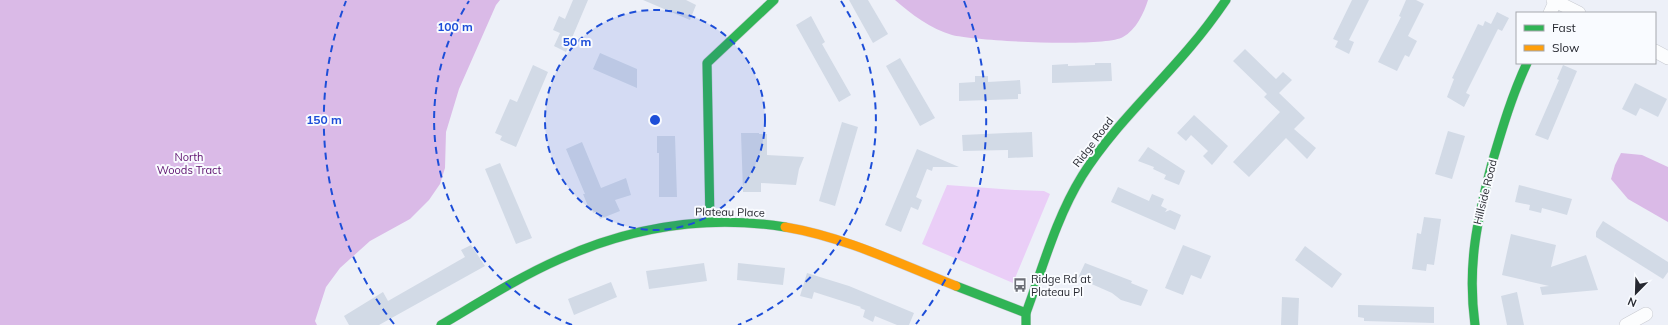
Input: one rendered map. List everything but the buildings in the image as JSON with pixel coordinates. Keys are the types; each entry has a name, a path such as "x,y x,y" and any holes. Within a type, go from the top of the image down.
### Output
{"street":[{"path":"710,222 707,63 774,0"},
{"name":"Ridge Road","path":"1026,325 1026,313 1062,214 1083,175 1118,128 1204,30 1226,0"},
{"path":"1554,4 1576,12"},
{"path":"1656,52 1668,58"},
{"name":"Hillside Road","path":"1476,325 1471,295 1471,271 1474,238 1499,137 1508,108 1527,64"},
{"name":"Plateau Place","path":"441,325 575,252 614,238 642,231 678,225 710,222 772,225 834,238 1026,313"},
{"path":"1626,325 1646,314"}],"shaded area":[{"path":"947,185 1044,191 1050,194 1013,283 922,244"}],"green space":[{"name":"North Woods Tract","path":"0,0 500,0 496,5 459,89 446,132 445,168 440,184 429,200 410,219 370,241 340,268 326,287 315,321 317,325 0,325"},
{"path":"895,0 1148,0 1142,16 1136,26 1123,37 1111,40 1067,43 1011,41 952,35 936,29 908,11"},
{"path":"1621,153 1642,155 1668,167 1668,222 1628,199 1611,179 1615,165"}],"traffic: fast":[{"path":"710,222 707,63 774,0"},
{"path":"1026,325 1026,313 1057,226 1082,176 1120,125 1196,40 1226,0"},
{"path":"1475,325 1472,283 1478,224 1492,163 1512,100 1527,64"},
{"path":"441,325 500,290 545,266 587,248 614,239 670,226 699,223 727,222 785,227"},
{"path":"956,286 1026,313"}],"traffic: slow":[{"path":"785,227 829,237 851,244 956,286"}],"place":[{"name":"Ridge Rd at Plateau Pl","path":"1020,285"}]}
